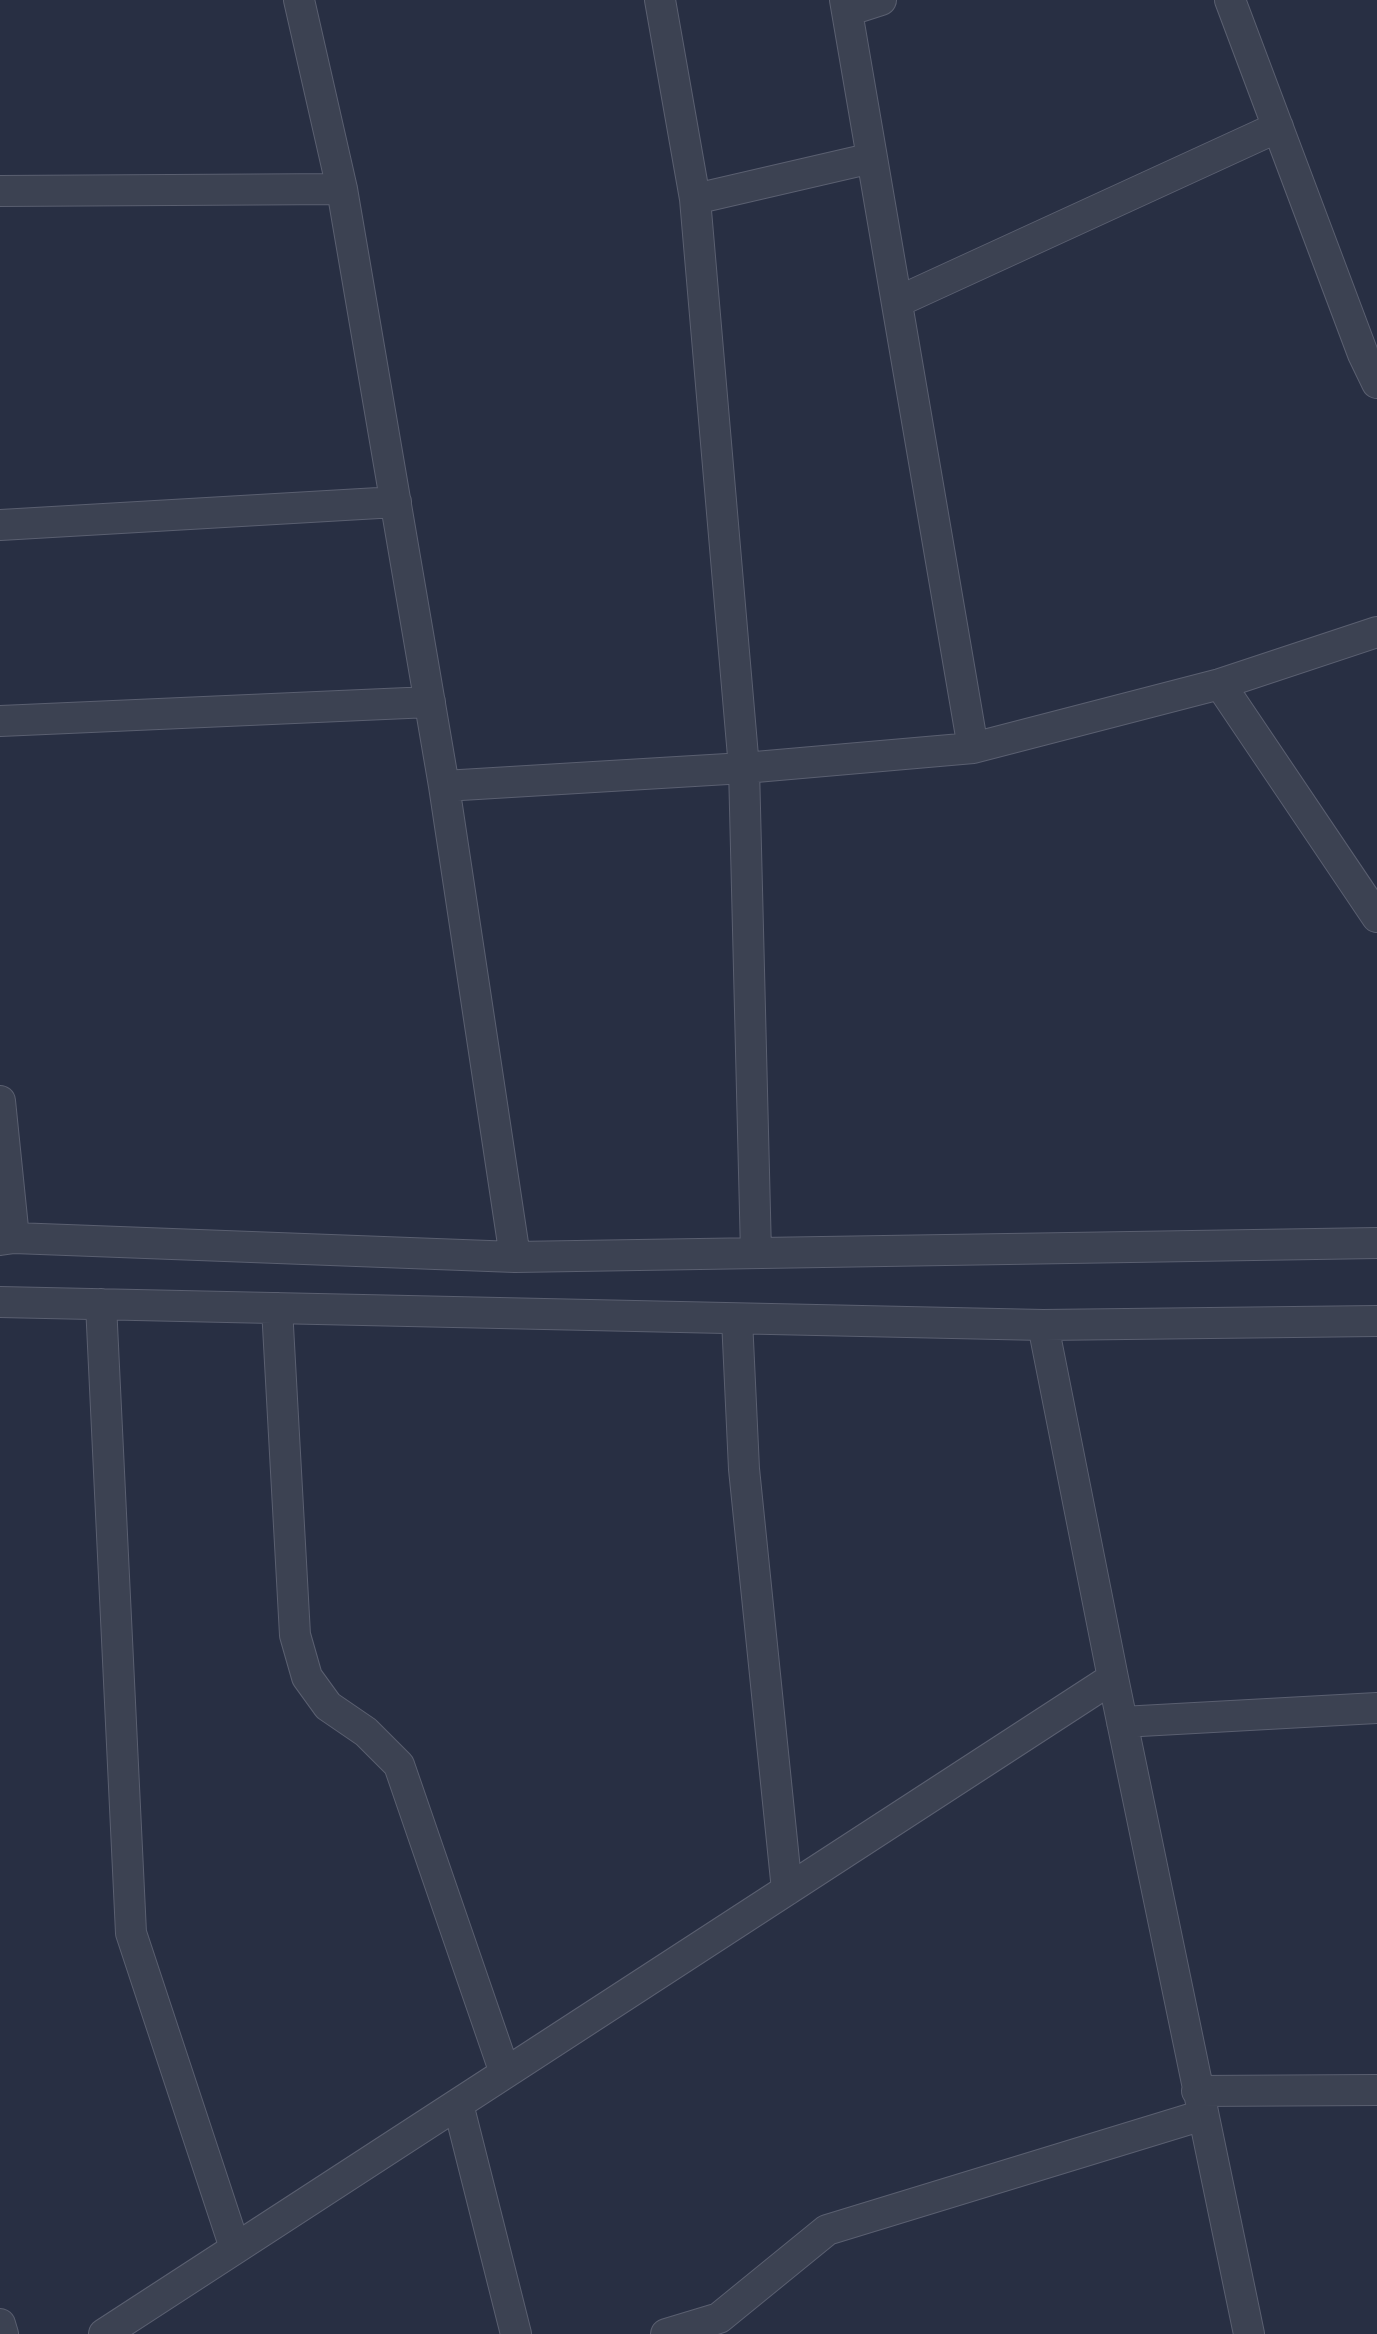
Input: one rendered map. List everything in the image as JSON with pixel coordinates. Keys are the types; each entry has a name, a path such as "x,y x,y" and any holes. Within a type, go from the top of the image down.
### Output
{"street":[{"path":"299,0 342,189 396,502 444,786 515,1257"},
{"path":"660,0 695,199 744,768 756,1253"},
{"path":"882,0 846,5 973,748"},
{"path":"1230,0 1364,354 1377,382"},
{"path":"897,302 1278,127"},
{"path":"695,199 872,158"},
{"path":"0,191 342,189"},
{"path":"0,525 396,502"},
{"path":"444,786 744,768 973,748 1220,684 1377,632"},
{"path":"1220,684 1377,916"},
{"path":"0,721 430,702"},
{"path":"0,1101 7,1239 515,1257 1377,1243"},
{"path":"0,1302 1043,1325 1377,1321"},
{"path":"101,1304 131,1933 235,2248"},
{"path":"277,1308 295,1635 307,1677 328,1706 366,1732 399,1765 505,2073"},
{"path":"737,1319 744,1469 787,1890"},
{"path":"1043,1325 1113,1678 1249,2334"},
{"path":"104,2334 1113,1678"},
{"path":"1122,1722 1377,1708"},
{"path":"666,2334 719,2318 827,2230 1200,2103 1377,2090"},
{"path":"458,2104 516,2334"},
{"path":"0,2324 3,2334"}]}
